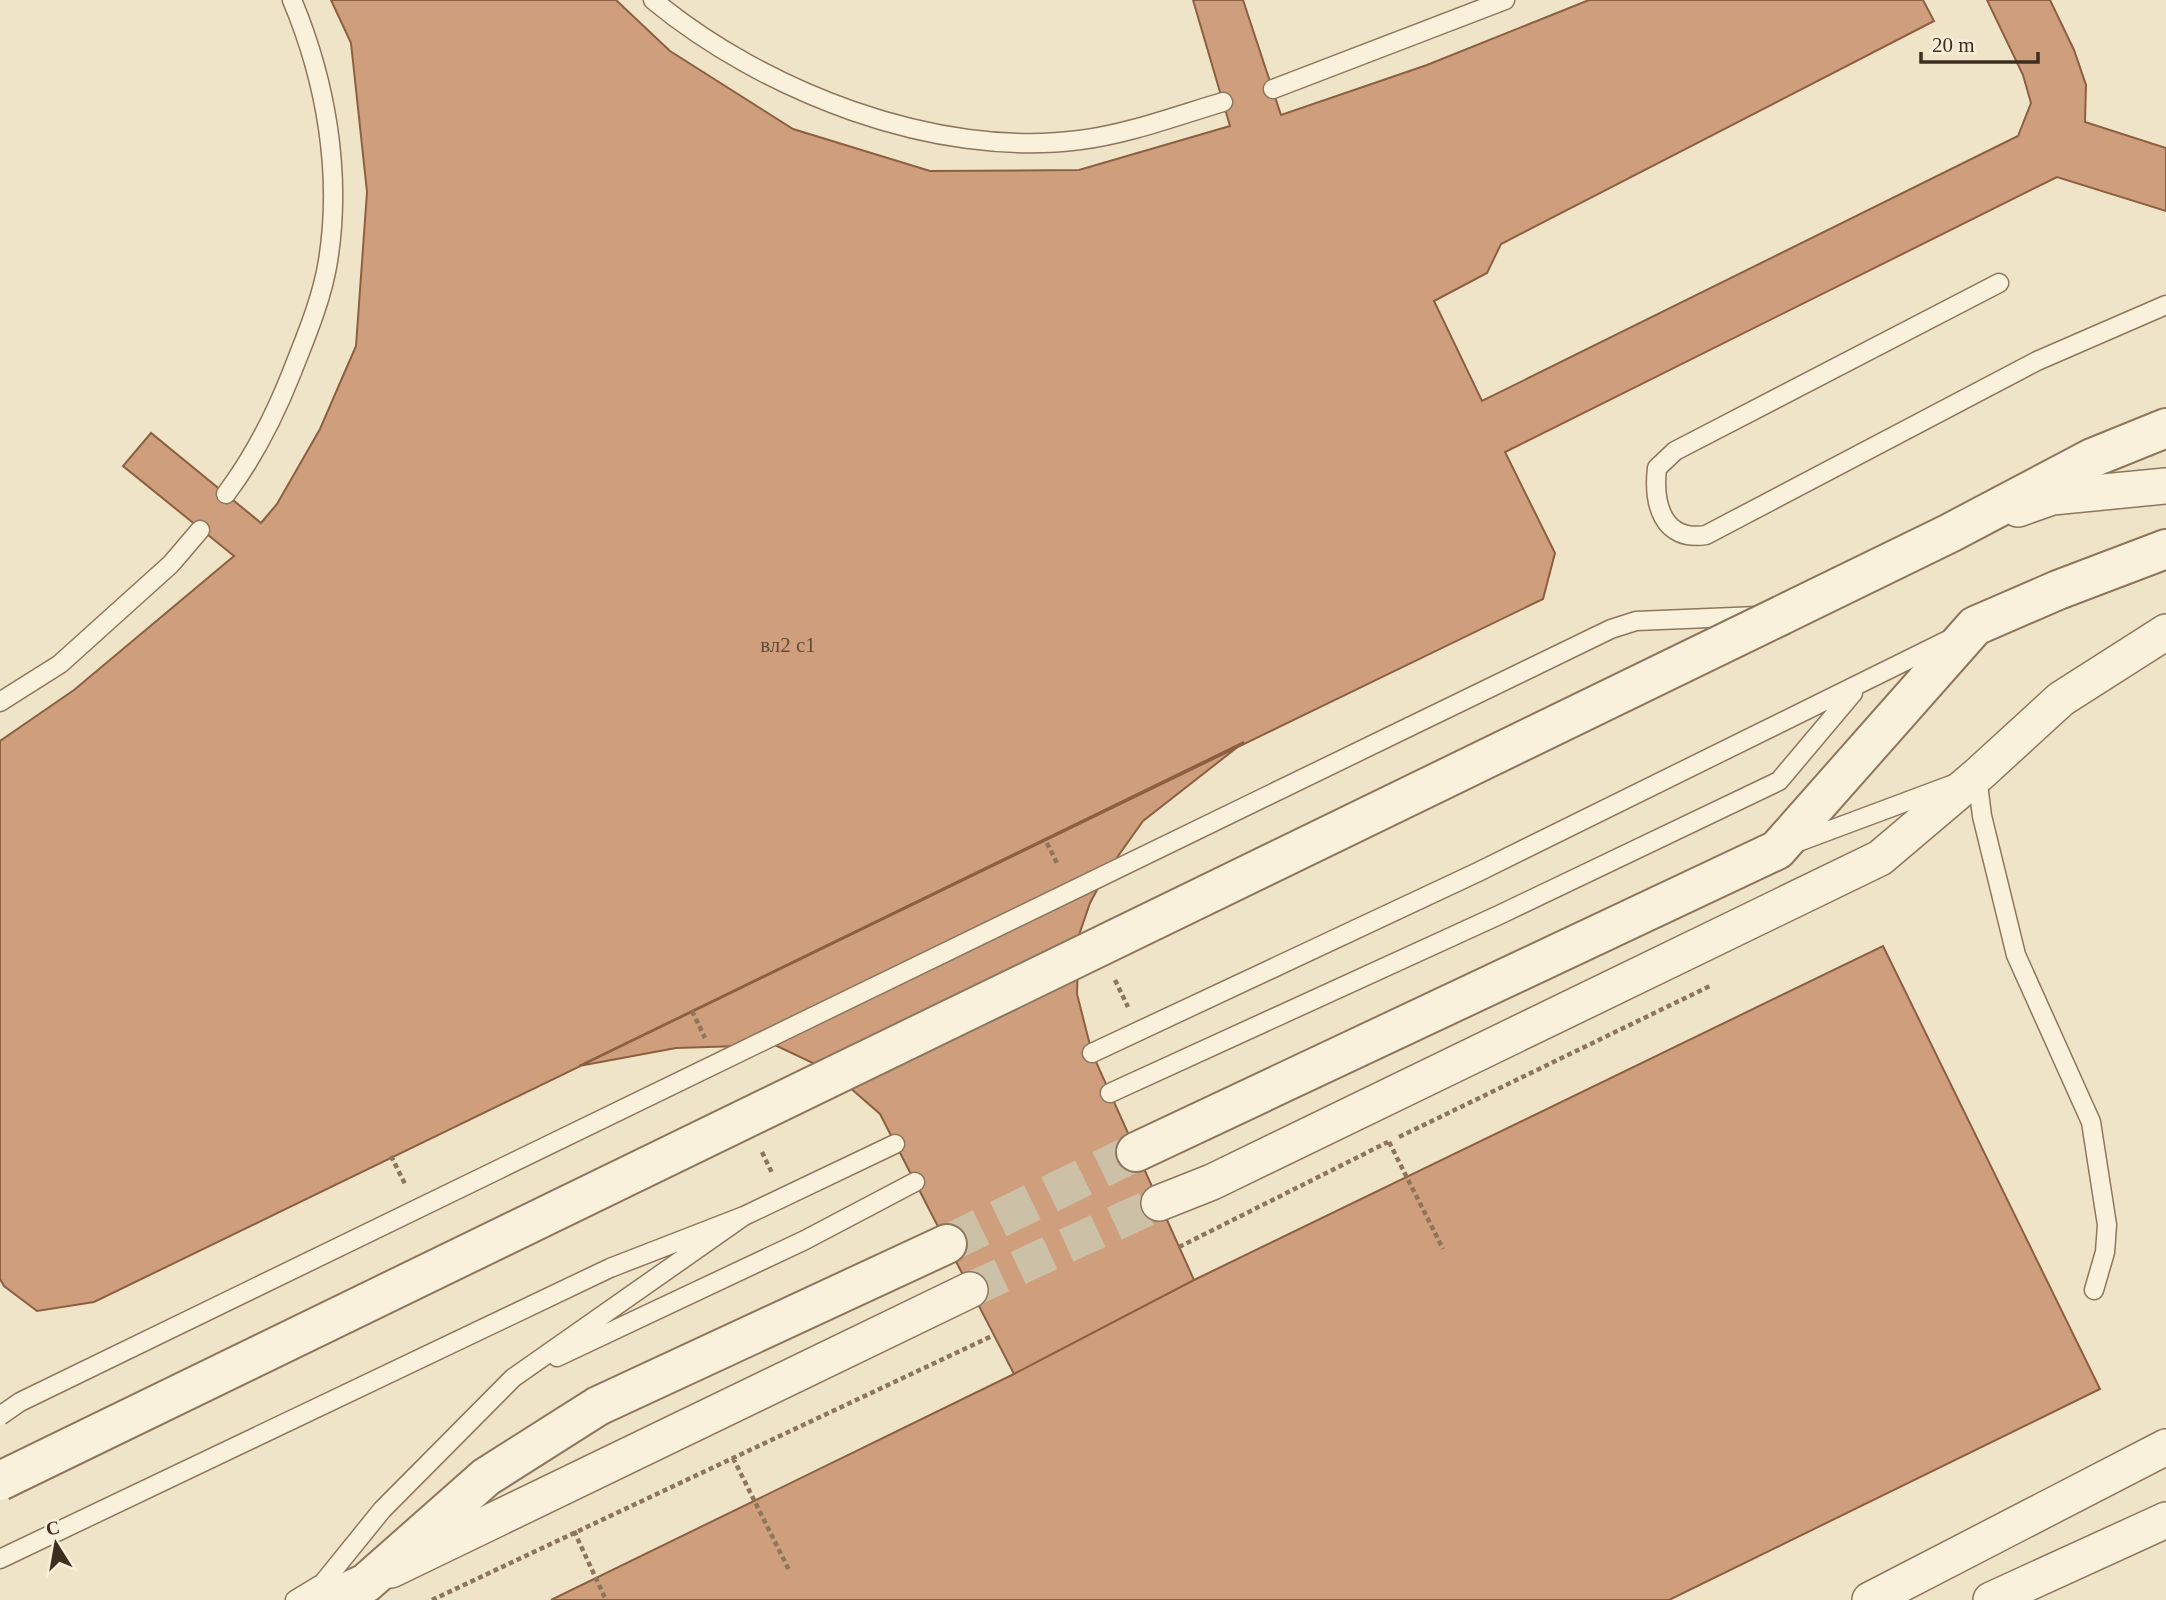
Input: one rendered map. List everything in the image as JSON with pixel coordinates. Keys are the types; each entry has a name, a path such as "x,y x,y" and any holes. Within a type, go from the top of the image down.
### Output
{"street":[{"path":"0,1481 1950,533 2092,458 2166,428"},
{"path":"1950,533 2052,497 2166,486"},
{"path":"1136,1152 1777,850 1975,626 2166,549"},
{"path":"1159,1203 1212,1182 1880,858 1978,775 2061,699 2166,632"},
{"path":"366,1583 485,1476 598,1406 947,1244"},
{"path":"330,1600 970,1290"},
{"path":"1870,1600 2166,1447"},
{"path":"1991,1600 2166,1520"}],"lane":[{"path":"226,494 245,469 279,405 312,324 328,261 334,178 309,40 292,0"},
{"path":"653,0 696,35 772,78 830,103 936,134 995,143 1079,140 1143,127 1223,102"},
{"path":"1273,89 1505,0"},
{"path":"1999,283 1675,451 1657,468 1655,480 1655,495 1670,526 1681,535 1706,535 2037,361 2166,305"},
{"path":"0,702 60,664 171,564 200,530"},
{"path":"0,1416 20,1402 1611,629 1636,621 1782,615"},
{"path":"1092,1053 1478,872 1857,687 1975,626"},
{"path":"1110,1093 1487,920 1779,781 1857,687"},
{"path":"1777,850 1978,775 1982,816 2016,955 2091,1122 2107,1225 2105,1252 2094,1290"},
{"path":"0,1559 610,1268 744,1216 895,1144"},
{"path":"513,1378 805,1240 915,1182"},
{"path":"295,1600 323,1583 382,1510 513,1378 744,1216"}],"path":[{"path":"1179,1247 1720,981"},
{"path":"1389,1142 1443,1249"},
{"path":"432,1600 994,1335"},
{"path":"733,1458 789,1570"},
{"path":"574,1531 606,1600"}],"building":[{"path":"331,0 616,0 670,51 793,129 930,171 1079,170 1230,126 1193,0 1243,0 1281,115 1427,65 1589,0 1923,0 1934,21 1501,244 1487,273 1434,301 1482,401 2018,136 2031,103 2023,75 1987,0 2050,0 2074,50 2086,85 2085,122 2166,148 2166,211 2057,177 1505,452 1555,553 1543,599 94,1302 37,1311 4,1286 0,1279 0,741 74,690 234,556 123,466 151,433 261,523 277,504 320,429 356,346 367,192 351,43"},
{"path":"1244,742 1143,821 1106,873 1090,903 1079,935 1077,994 1092,1053 1194,1280 1014,1374 880,1114 832,1072 775,1045 676,1048 579,1066"},
{"path":"1883,946 2100,1389 1669,1600 551,1600 1014,1374 1194,1280"}],"tunnel":[{"path":"947,1244 1136,1152"},
{"path":"970,1290 1159,1203"}]}
